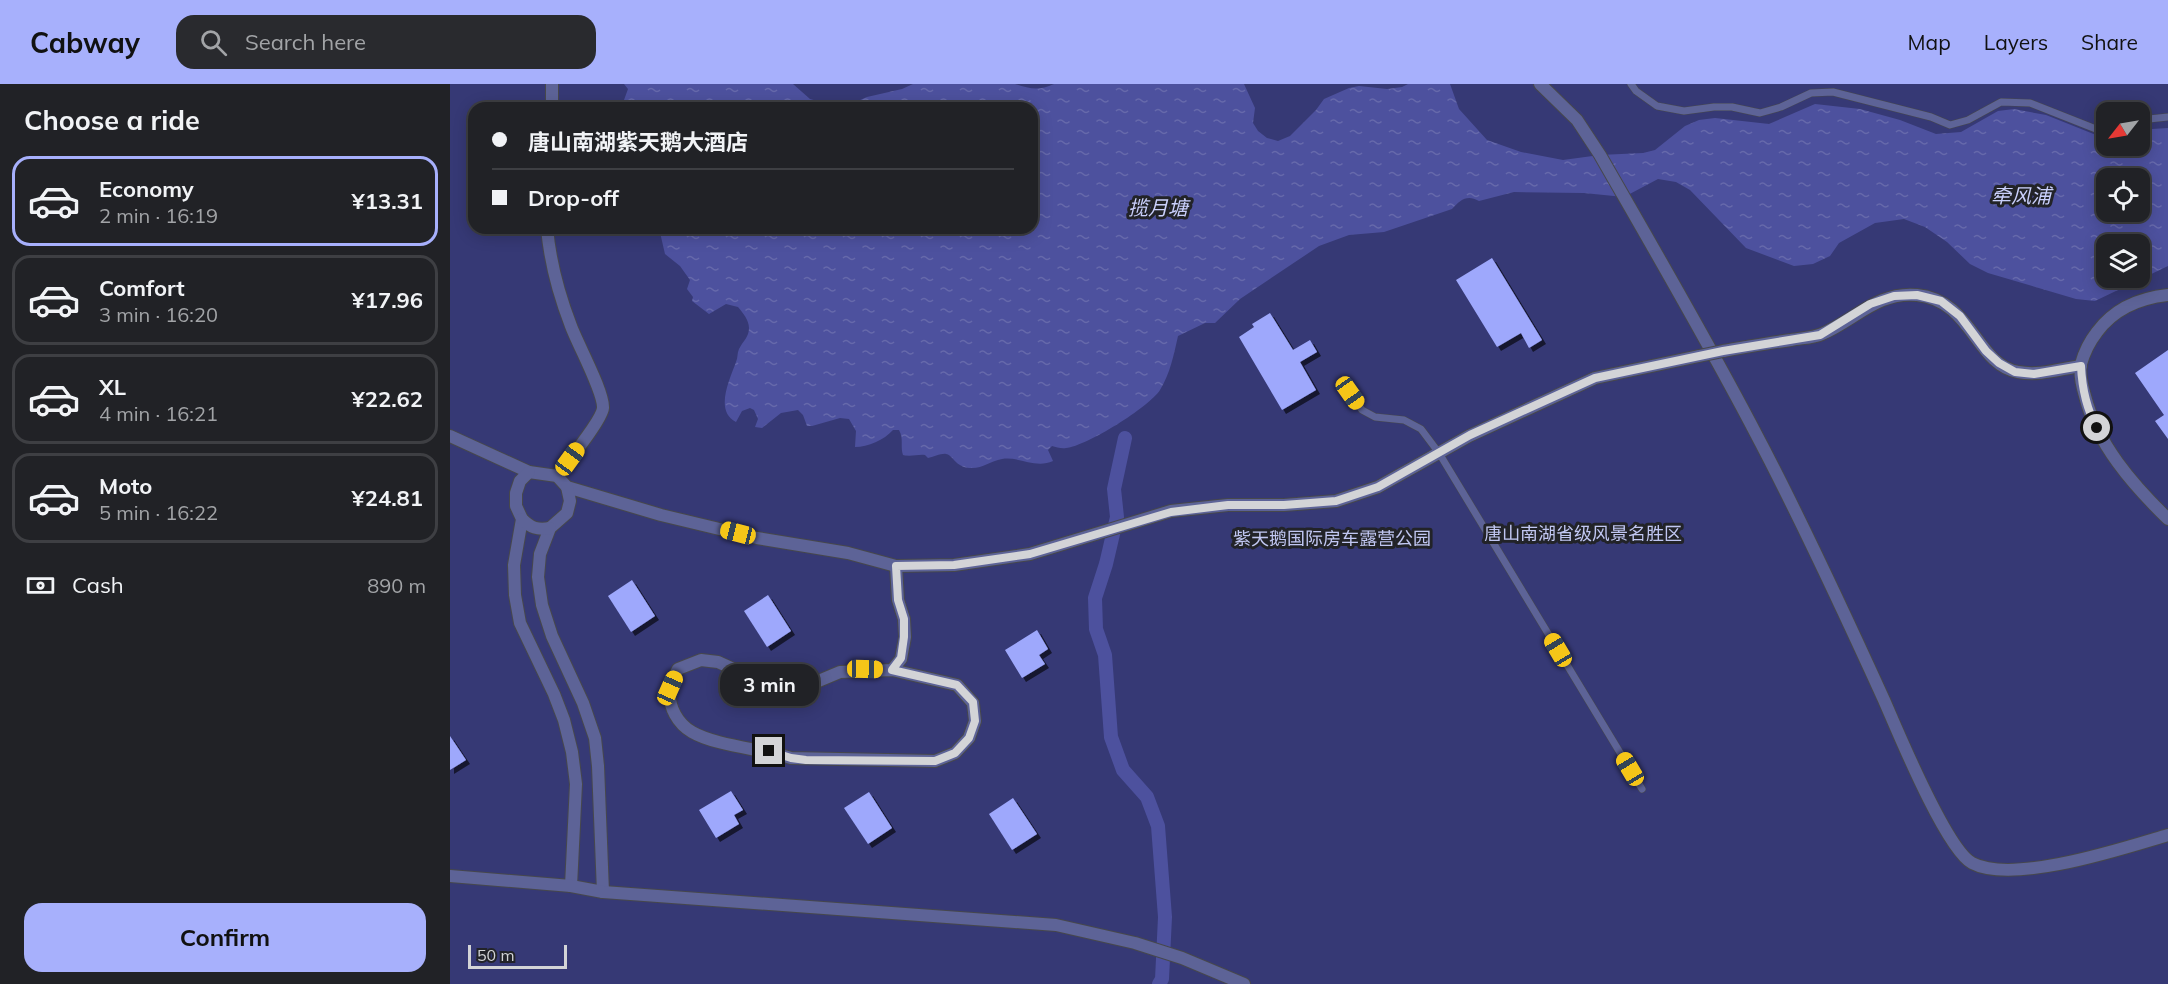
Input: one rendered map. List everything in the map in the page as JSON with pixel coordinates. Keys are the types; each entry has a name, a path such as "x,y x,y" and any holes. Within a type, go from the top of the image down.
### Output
{"street":[{"path":"552,84 552,102"},
{"path":"1540,84 1577,120 1599,155 1755,432 1846,618 1929,800 1954,844 1970,862 1992,870 2044,868 2168,835"},
{"path":"548,234 558,286 571,327 601,393 603,409 595,425 557,476"},
{"path":"567,487 661,515 757,538 848,553 896,566 954,565 1030,554 1171,512 1228,505 1284,505 1336,501 1378,487 1470,435 1595,378 1723,351 1820,335 1870,304 1894,296 1917,295 1941,301 1960,316 1986,351 1999,363 2015,372 2034,374 2081,366"},
{"path":"2168,295 2148,298 2118,310 2102,325 2091,340 2081,366 2082,386 2089,414 2104,442 2149,501 2168,519"},
{"path":"450,436 529,472 557,476 567,487 570,501 567,513 550,528 540,554 538,577 542,604 552,636 583,703 595,738 603,892"},
{"path":"529,472 520,481 516,493 516,506 522,519 530,526 538,530 550,528"},
{"path":"522,519 514,565 515,595 520,623 554,694 564,720 572,752 576,784 571,886"},
{"path":"892,670 901,658 904,637 904,619 898,600 896,566"},
{"path":"701,660 718,662 762,682 786,689 809,685 840,672 892,670 957,685 973,702 975,721 969,738 955,753 935,761 791,758 769,751 716,741 692,732 676,717 670,705 670,688 678,669 701,660"},
{"path":"450,876 571,886 603,892 1056,925 1136,943 1182,958 1244,984"}],"lane":[{"path":"1631,84 1636,91 1657,106 1684,111 1732,107 1760,113 1811,93 1833,92 1931,117 1950,125 1968,120 2001,102 2030,103 2096,129"},
{"path":"2150,119 2168,117"},
{"path":"1350,393 1362,410 1375,417 1404,420 1421,429 1439,453 1642,789"}],"green space":[{"name":"紫天鹅国际房车露营公园","path":"450,84 2168,84 2168,984 450,984"}],"water":[{"path":"624,84 793,84 810,99 820,102 635,102 624,100 628,89"},
{"name":"揽月塘","path":"913,84 1015,84 1044,88 1054,84 1244,84 1255,108 1253,123 1258,131 1267,138 1278,141 1290,136 1324,99 1349,88 1359,86 1387,89 1408,84 1450,84 1459,109 1487,140 1521,152 1563,160 1643,153 1655,150 1685,126 1699,120 1715,118 1769,124 1815,104 1860,109 1900,120 1936,134 1961,132 1998,111 2014,109 2046,115 2096,135 2096,156 2150,156 2150,130 2168,128 2168,266 2150,275 2150,234 2096,234 2096,288 2122,288 2095,301 2076,299 1988,273 1970,264 1947,242 1925,227 1904,219 1875,223 1839,243 1830,256 1813,264 1794,266 1746,248 1690,190 1676,182 1658,179 1624,197 1584,193 1514,192 1479,201 1467,198 1452,209 1384,232 1349,235 1319,246 1240,299 1215,323 1205,323 1178,336 1166,377 1154,397 1131,415 1076,446 1061,448 1052,446 1048,450 1053,461 1040,464 1008,459 970,468 961,466 946,454 928,458 925,455 903,455 899,430 893,430 885,437 870,444 855,447 856,431 849,419 840,418 807,426 803,415 798,410 781,413 762,428 755,427 758,419 754,410 750,408 742,411 736,422 729,417 726,410 726,394 738,351 748,334 748,322 738,307 726,304 709,314 692,301 693,297 687,289 690,280 680,266 665,254 660,234 1038,234 1038,102 856,102"}],"building":[{"path":"1492,258 1542,340 1529,348 1521,333 1497,347 1456,280"},
{"path":"1270,313 1293,350 1310,340 1317,352 1300,362 1316,390 1282,410 1239,337 1254,327 1252,324"},
{"path":"2168,350 2168,439 2155,421 2164,415 2135,373"},
{"path":"632,580 655,616 631,632 608,596"},
{"path":"768,595 791,631 767,647 744,611"},
{"path":"1037,630 1048,649 1039,655 1045,664 1022,678 1005,650"},
{"path":"450,736 466,760 450,770"},
{"path":"731,791 743,810 734,815 739,824 716,838 699,810"},
{"path":"869,792 892,828 868,844 844,808"},
{"path":"1013,798 1037,834 1012,850 989,814"}],"waterway":[{"path":"1125,438 1114,489 1117,517 1095,598 1096,629 1105,655 1111,737 1123,770 1147,797 1158,826 1165,917 1162,979 1159,984"}],"route":[{"path":"769,751 806,760 935,761 955,753 969,738 975,721 973,702 957,685 892,670 901,658 904,637 904,619 898,600 896,566 954,565 1030,554 1171,512 1228,505 1284,505 1336,501 1378,487 1470,435 1595,378 1723,351 1820,335 1870,304 1894,296 1917,295 1941,301 1960,316 1986,351 1999,363 2015,372 2034,374 2081,366 2082,386 2089,414 2097,428"}],"water label":[{"name":"牵风浦","path":"2021,195"}],"park label":[{"name":"唐山南湖省级风景名胜区","path":"1583,533"}]}
